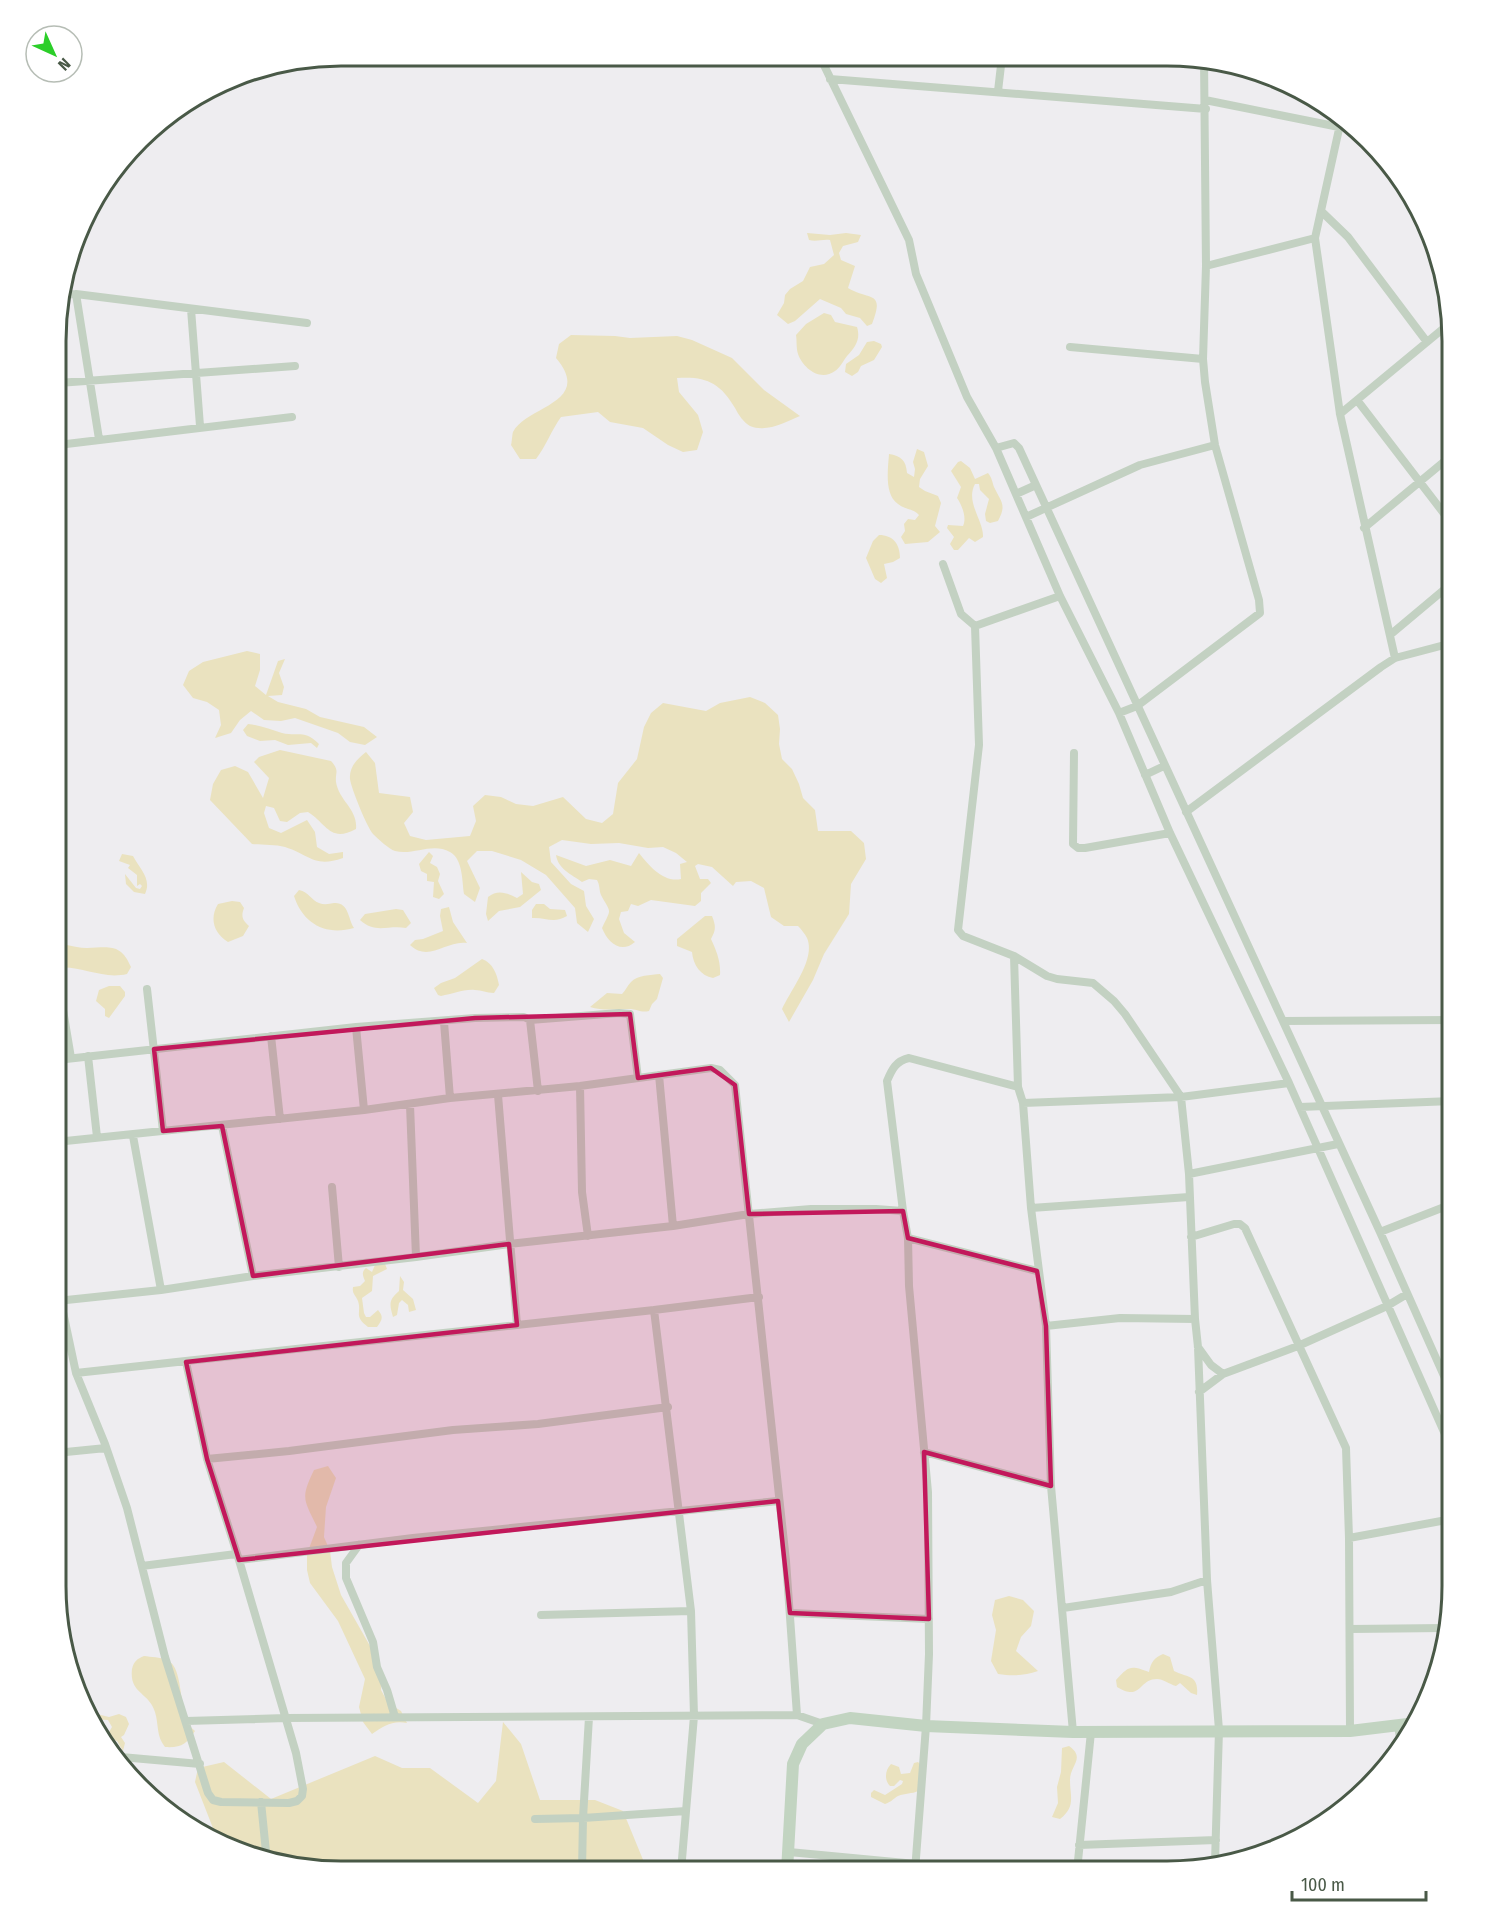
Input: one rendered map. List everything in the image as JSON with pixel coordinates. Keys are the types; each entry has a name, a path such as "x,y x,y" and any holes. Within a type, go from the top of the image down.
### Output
{"street":[{"path":"824,66 909,240 916,274 967,397 996,448 1060,596 1119,713 1170,833 1300,1107 1442,1428"},
{"path":"998,91 1001,66"},
{"path":"1119,713 1137,706 1260,613 1259,600 1215,445 1205,382 1203,359 1206,266 1204,68"},
{"path":"830,79 1206,104 1333,122"},
{"path":"1339,127 1315,238 1340,414 1395,658"},
{"path":"1321,210 1348,237 1427,342"},
{"path":"1206,266 1315,238"},
{"path":"70,294 307,323"},
{"path":"76,294 99,439"},
{"path":"191,309 200,426"},
{"path":"1340,414 1441,330"},
{"path":"1070,346 1203,359"},
{"path":"66,382 295,366"},
{"path":"1357,400 1442,511"},
{"path":"66,444 200,426 292,417"},
{"path":"996,448 1014,443 1036,485 1380,1232 1442,1372"},
{"path":"1026,517 1140,465 1215,445"},
{"path":"1364,528 1442,463"},
{"path":"1016,494 1036,485"},
{"path":"943,564 961,614 975,626 979,745 958,930 963,936 1014,956 1047,976 1093,983 1125,1014 1181,1097 1189,1174 1208,1580 1219,1730 1215,1857"},
{"path":"1390,635 1442,591"},
{"path":"975,626 1060,596"},
{"path":"1186,812 1395,658 1442,646"},
{"path":"1074,753 1073,844 1078,848 1085,848 1170,833"},
{"path":"1145,775 1164,766"},
{"path":"1014,956 1018,1087 1023,1103 1037,1271 1046,1326 1051,1486 1073,1732"},
{"path":"147,989 163,1131"},
{"path":"66,1059 356,1027 485,1018 524,1017 530,1020 619,1013 630,1014 638,1078"},
{"path":"530,1020 538,1091"},
{"path":"1283,1021 1442,1020"},
{"path":"444,1022 450,1098"},
{"path":"356,1027 364,1110"},
{"path":"66,1028 71,1058"},
{"path":"271,1036 280,1119"},
{"path":"88,1056 97,1137"},
{"path":"916,1861 926,1726 929,1619 928,1492 909,1286 908,1238 887,1081 893,1068 901,1060 909,1058 1018,1087"},
{"path":"66,1141 133,1136 410,1105 450,1098 538,1091 711,1068 720,1070 735,1085 759,1297 790,1613 797,1715"},
{"path":"659,1075 673,1226"},
{"path":"1023,1103 1181,1097 1289,1083"},
{"path":"580,1086 582,1192 588,1236"},
{"path":"498,1095 517,1325"},
{"path":"1300,1107 1442,1101"},
{"path":"410,1105 416,1257"},
{"path":"222,1126 253,1276"},
{"path":"133,1136 161,1290"},
{"path":"1189,1174 1338,1144"},
{"path":"332,1187 339,1267"},
{"path":"1031,1208 1189,1197"},
{"path":"1380,1232 1442,1208"},
{"path":"66,1300 161,1290 253,1276 509,1244 673,1226 749,1214 811,1209 903,1211"},
{"path":"1191,1237 1234,1224 1240,1224 1245,1228 1346,1448 1350,1731"},
{"path":"908,1238 1037,1271"},
{"path":"1199,1392 1222,1374 1298,1346 1387,1306 1407,1294"},
{"path":"76,1373 759,1297"},
{"path":"654,1310 668,1407 691,1611 694,1716 682,1861"},
{"path":"1046,1326 1120,1318 1195,1319"},
{"path":"66,1333 76,1373 128,1508 165,1657 208,1793 213,1800 221,1802 289,1803 297,1801 302,1796 303,1789 299,1771 286,1718 207,1459 186,1362"},
{"path":"1198,1347 1211,1365 1222,1374"},
{"path":"207,1459 453,1430 528,1425 668,1407"},
{"path":"66,1452 106,1448"},
{"path":"924,1452 1051,1486"},
{"path":"142,1566 679,1510 778,1502"},
{"path":"1349,1538 1442,1521"},
{"path":"359,1545 346,1563 346,1578 373,1642 377,1667 395,1717"},
{"path":"1063,1608 1171,1592 1208,1580"},
{"path":"541,1615 691,1611"},
{"path":"790,1613 929,1619"},
{"path":"1350,1629 1439,1628"},
{"path":"186,1721 286,1718 797,1715 823,1724"},
{"path":"582,1861 590,1717"},
{"path":"788,1861 793,1764 802,1744 823,1724 850,1718 926,1726 1073,1732 1350,1731 1404,1724"},
{"path":"1398,1725 1399,1733"},
{"path":"1078,1861 1090,1732"},
{"path":"127,1757 200,1764"},
{"path":"261,1802 266,1851"},
{"path":"535,1819 686,1811"},
{"path":"1079,1845 1216,1840"},
{"path":"789,1852 865,1861"}],"highlighted area":[{"path":"630,1014 638,1078 711,1068 735,1085 749,1214 903,1211 908,1238 1037,1271 1046,1326 1051,1486 924,1452 929,1619 790,1613 778,1501 239,1560 207,1459 186,1362 517,1325 509,1244 253,1276 222,1126 163,1131 154,1049 475,1018"}],"shaded area":[{"path":"807,233 861,235 858,242 843,246 839,253 841,260 855,266 848,288 876,301 876,313 872,324 867,326 860,318 846,314 841,308 820,299 795,321 788,324 777,315 784,303 785,295 803,281 810,267 824,264 834,255 830,240 809,240"},
{"path":"824,313 831,315 835,322 857,327 858,340 838,368 824,375 813,372 800,359 796,335 806,324"},
{"path":"571,335 630,338 677,336 692,340 732,358 764,390 800,416 782,424 756,428 741,418 724,392 711,382 696,378 677,378 679,392 698,415 703,432 697,450 683,452 643,428 610,422 598,412 561,417 536,459 520,459 511,445 513,432 520,423 563,394 567,385 566,373 556,358 559,344"},
{"path":"874,341 882,347 874,360 861,366 852,376 845,372 846,364 859,355 867,342"},
{"path":"917,449 924,452 928,466 920,479 919,487 938,496 941,503 935,526 940,532 928,542 905,544 901,537 905,531 904,524 908,519 915,520 919,515 898,504 891,494 888,481 889,454 902,459 907,473 914,477 913,462"},
{"path":"961,461 970,468 975,479 988,473 1003,507 998,521 990,523 986,521 985,514 989,499 980,490 979,484 975,484 972,498 983,537 975,542 969,538 958,550 954,550 950,544 954,537 947,528 948,525 963,526 964,515 957,498 961,487 951,471"},
{"path":"879,535 895,541 899,548 900,558 884,564 887,578 881,583 875,579 866,558 873,541"},
{"path":"247,651 260,654 260,670 255,686 266,695 278,661 285,659 279,673 284,687 282,695 268,696 278,702 306,709 320,717 364,727 377,737 365,745 350,742 338,733 295,718 281,721 264,720 251,711 240,720 231,733 215,738 221,725 219,710 207,702 193,698 183,685 189,671 203,662"},
{"path":"750,697 765,703 778,715 782,759 792,769 803,798 815,810 818,831 851,831 864,843 866,859 851,884 849,914 824,954 813,980 789,1022 782,1009 801,974 809,946 807,938 798,926 784,926 771,917 764,888 751,881 736,882 733,886 712,867 698,864 695,866 700,879 708,879 711,883 701,893 701,901 695,906 651,900 638,906 631,904 628,911 621,912 619,919 624,933 635,942 620,947 611,942 602,928 609,911 597,880 589,879 582,882 562,868 556,855 586,866 610,860 631,866 639,853 657,872 675,880 681,879 680,864 687,862 676,853 663,847 648,848 619,843 591,844 562,840 549,847 551,862 571,884 584,891 586,906 594,919 588,932 577,923 575,908 546,875 521,860 492,851 477,851 467,861 480,888 475,902 464,894 460,865 450,852 436,848 402,852 390,848 370,830 350,779 354,764 366,752 375,763 379,793 410,797 413,812 404,823 410,836 426,840 470,836 476,821 473,806 485,795 501,797 516,804 533,806 563,797 586,819 602,823 613,814 618,783 637,759 644,727 651,713 663,703 706,711 720,703"},
{"path":"248,724 282,733 305,735 319,744 317,748 311,743 288,745 275,740 260,741 247,736 243,730"},
{"path":"280,750 331,761 334,764 338,789 354,816 356,829 347,833 334,833 308,812 300,813 287,822 280,821 274,808 266,806 264,813 269,828 281,833 307,820 315,832 317,847 329,854 343,852 343,858 325,862 318,861 285,847 252,844 210,800 213,784 221,770 235,766 248,772 263,798 269,778 254,762 259,757"},
{"path":"429,852 433,856 430,863 437,867 440,874 438,881 444,894 439,899 433,897 434,882 427,881 427,874 421,871 419,864"},
{"path":"122,854 133,856 142,870 147,884 145,894 134,892 126,884 125,874 136,888 140,889 142,886 140,884 137,886 137,875 128,868 130,865 119,861"},
{"path":"521,872 532,882 539,884 541,890 520,907 499,911 488,921 486,914 488,897 499,892 517,898 523,894"},
{"path":"299,890 319,903 343,905 354,928 325,929 310,921 303,914 294,896"},
{"path":"240,902 244,908 243,918 249,926 243,936 228,942 216,930 214,915 218,904"},
{"path":"536,904 544,904 550,909 565,910 567,916 554,920 532,918 532,910"},
{"path":"449,907 453,922 467,943 424,952 410,945 415,940 443,931 441,909"},
{"path":"403,910 411,923 406,928 376,928 360,920 365,914"},
{"path":"705,916 712,916 715,925 711,939 719,960 720,975 713,978 698,969 692,952 677,946 677,939"},
{"path":"66,945 84,948 114,948 123,954 131,967 127,974 118,975 66,968"},
{"path":"482,959 492,966 497,977 499,985 494,993 471,990 438,995 434,988 455,978"},
{"path":"660,974 663,978 657,999 649,1011 590,1007 607,993 622,994 637,978"},
{"path":"109,986 120,986 125,996 109,1018 105,1016 105,1009 96,1001 99,990"},
{"path":"384,1261 387,1269 373,1276 372,1291 362,1298 366,1317 370,1317 378,1310 382,1317 377,1327 368,1327 359,1317 359,1305 353,1293 353,1287 360,1286 365,1281 363,1273 366,1268 372,1272 375,1265"},
{"path":"400,1276 404,1282 403,1290 413,1299 416,1310 409,1312 408,1305 402,1300 399,1303 397,1315 393,1317 391,1302 399,1291"},
{"path":"328,1466 336,1478 326,1507 324,1537 330,1551 332,1567 341,1595 378,1660 382,1675 381,1690 388,1703 401,1711 407,1723 388,1724 372,1734 363,1722 359,1707 365,1679 338,1621 310,1583 307,1570 307,1554 317,1527 305,1499 305,1493 314,1470"},
{"path":"1009,1596 1023,1600 1034,1611 1031,1626 1021,1637 1016,1651 1038,1671 1018,1675 998,1674 991,1661 996,1630 992,1615 995,1600"},
{"path":"1163,1654 1170,1657 1174,1671 1194,1680 1197,1695 1191,1693 1180,1683 1176,1686 1159,1679 1146,1682 1136,1691 1131,1692 1117,1687 1116,1680 1127,1669 1138,1668 1149,1672 1153,1661"},
{"path":"144,1656 167,1660 177,1672 185,1715 195,1731 186,1742 179,1746 165,1747 160,1739 152,1705 133,1683 133,1666"},
{"path":"98,1714 109,1717 119,1714 126,1717 129,1724 121,1737 125,1743 123,1751 108,1732 112,1727 108,1720 101,1720"},
{"path":"503,1722 521,1744 540,1800 595,1800 623,1811 644,1861 305,1859 270,1852 214,1830 195,1782 198,1768 224,1762 271,1799 375,1756 402,1768 430,1768 478,1803 496,1781"},
{"path":"1069,1746 1074,1750 1077,1758 1070,1780 1070,1805 1060,1819 1052,1817 1058,1803 1057,1787 1061,1772 1062,1748"},
{"path":"918,1762 921,1765 918,1791 898,1796 885,1804 871,1797 874,1790 885,1795 902,1784 903,1781 900,1780 894,1786 888,1784 886,1775 891,1764 899,1767 901,1774 910,1773 914,1763"}]}
